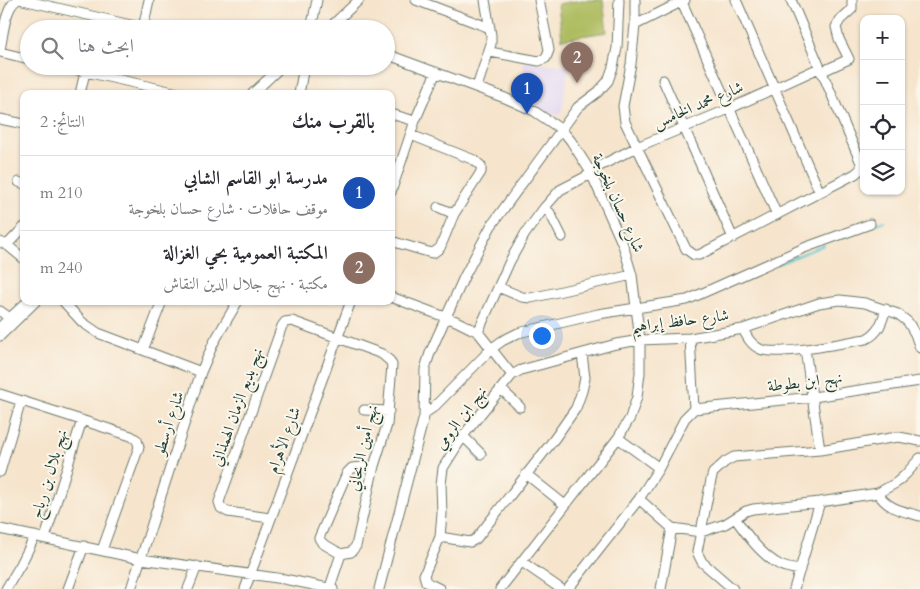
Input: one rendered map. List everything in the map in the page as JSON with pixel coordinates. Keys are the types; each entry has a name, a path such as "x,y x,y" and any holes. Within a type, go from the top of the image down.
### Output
{"street":[{"path":"17,0 11,4 0,51 20,57"},
{"path":"23,0 111,20"},
{"path":"147,20 149,0"},
{"path":"313,20 317,0"},
{"path":"332,20 353,0"},
{"path":"338,20 360,0"},
{"path":"416,0 490,28"},
{"path":"477,87 490,52 491,44 485,0"},
{"path":"490,52 539,61 546,58 549,50 539,0"},
{"path":"379,589 425,413 425,366 444,317 477,249 491,226 578,107 598,92 608,81 617,48 619,0"},
{"path":"635,0 635,25 623,106 626,122 686,249 689,253 699,255 820,193 861,169 862,166 791,0"},
{"path":"736,0 820,193"},
{"name":"شارع محمد الخامس","path":"478,332 525,234 560,190 637,147 685,128 774,88 848,61 849,58 839,39 836,27 840,20 852,9 852,0"},
{"path":"635,25 684,1 729,109 777,215"},
{"name":"شارع حسان بلخوجة","path":"395,57 477,87 534,111 562,130 591,173 623,245 632,275 640,340 640,374 637,397 630,418 618,438 500,589"},
{"path":"395,181 436,72"},
{"path":"81,90 84,75"},
{"path":"98,75 164,90"},
{"path":"256,90 272,75"},
{"path":"262,90 278,75"},
{"path":"299,90 302,75"},
{"path":"663,80 733,238"},
{"path":"395,115 416,121"},
{"path":"0,119 20,123"},
{"path":"395,242 433,253 440,248 454,214 480,176 482,169 474,160 411,136"},
{"path":"438,207 454,214"},
{"path":"544,208 550,213 562,237"},
{"path":"425,413 434,407 491,349 509,337 598,314 688,300 804,248 870,224"},
{"path":"20,230 4,243 20,256"},
{"path":"498,287 522,297 531,298 632,275"},
{"path":"395,299 478,332 512,375"},
{"name":"شارع حافظ إبراهيم","path":"512,375 533,366 616,344 640,340 690,338 742,329 808,306 829,301 850,300 898,314 908,322 916,334 920,348"},
{"path":"0,336 25,305"},
{"path":"0,327 31,305"},
{"path":"67,305 82,322 98,332 201,372"},
{"path":"143,350 160,305"},
{"name":"شارع أرسطو","path":"131,589 201,372 214,342 236,305"},
{"name":"شارع الأهرام","path":"245,589 350,305"},
{"path":"742,329 748,340 761,350 769,352 804,349 866,339 872,336 879,328 886,309"},
{"path":"0,311 12,320"},
{"name":"نهج بديع الزمان الهمذاني","path":"270,518 228,512 221,508 219,502 282,326 285,322 292,321 338,338"},
{"name":"نهج أمين الريحاني","path":"332,588 341,554 351,552 356,546 374,466 388,425 392,365 382,354 338,338"},
{"path":"568,589 639,498 659,468 681,424 694,410 690,338"},
{"path":"804,349 820,450"},
{"path":"440,537 474,541 560,432 576,408 582,391 585,378 582,354"},
{"name":"نهج ابن الرومي","path":"440,589 426,582 424,575 440,537 443,468 463,436 512,375"},
{"name":"نهج ابن بطوطة","path":"694,410 813,397 920,381"},
{"path":"501,389 520,407"},
{"path":"0,394 131,436 137,440 139,447 102,550"},
{"path":"0,472 21,401"},
{"path":"364,410 389,411"},
{"name":"نهج بلال بن رباح","path":"6,589 40,537 82,420"},
{"path":"463,436 481,454"},
{"path":"733,589 699,559 697,552 713,473 724,462 734,457 820,450 900,437 920,441"},
{"path":"618,438 659,468"},
{"path":"639,498 672,528 701,532 725,524 746,511 761,507 820,502 878,492 896,483 920,458"},
{"path":"341,554 322,543 319,538 346,472 352,468 374,466"},
{"path":"526,474 565,505"},
{"path":"878,492 884,502 891,507 920,516"},
{"path":"794,589 820,502"},
{"path":"735,518 750,539 776,562 783,567 800,570"},
{"path":"660,589 672,528"},
{"path":"0,529 141,559 250,574 307,586 332,588"},
{"path":"68,589 84,546"},
{"path":"522,562 561,589"},
{"path":"188,589 197,566"}],"shaded area":[{"path":"523,62 569,66 561,115 551,114 528,101"}],"green space":[{"path":"582,0 603,0 607,32 562,39 558,4"}],"waterway":[{"path":"873,225 884,221"},
{"path":"778,264 824,245"},
{"path":"512,341 527,335"}],"place":[{"name":"المكتبة العمومية بحي الغزالة","path":"577,83"},
{"name":"مدرسة ابو القاسم الشابي","path":"527,114"}]}
